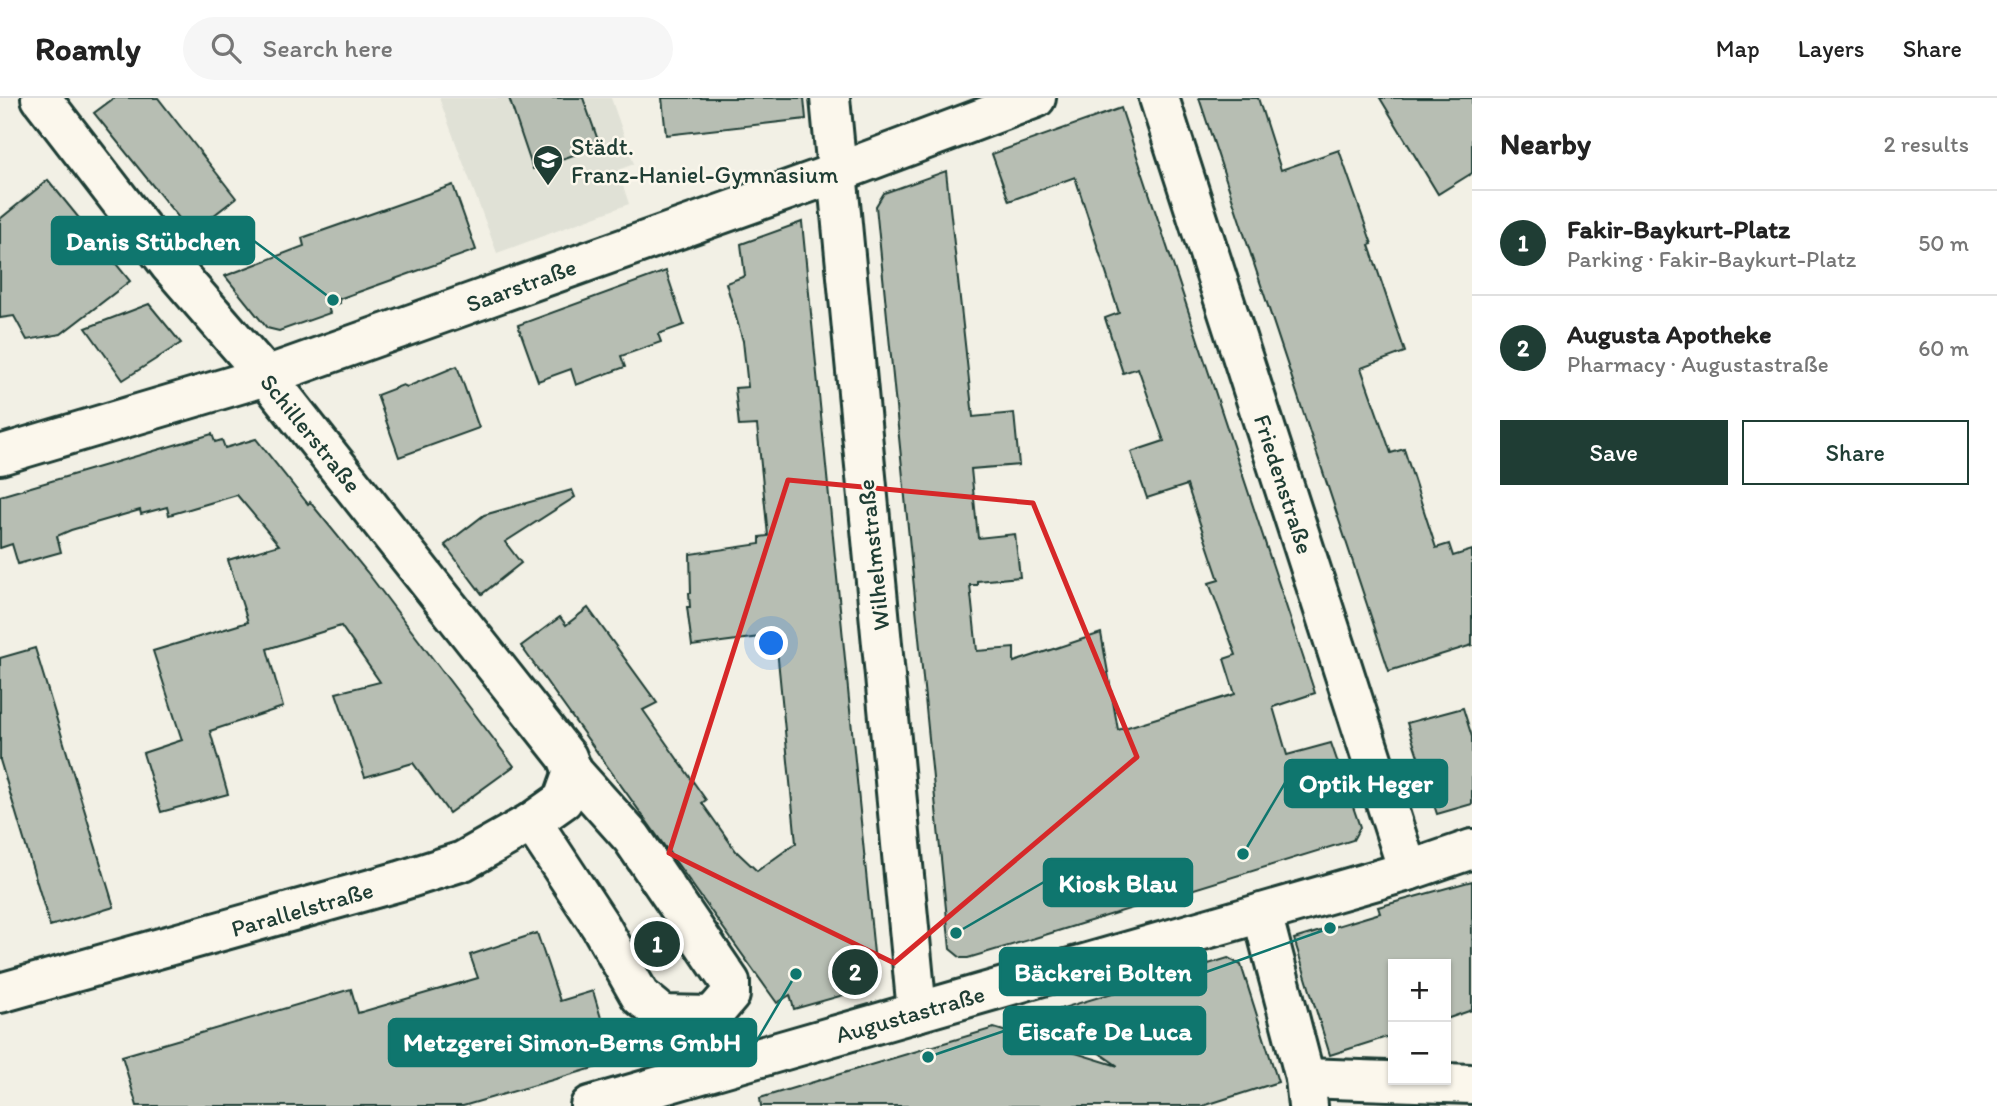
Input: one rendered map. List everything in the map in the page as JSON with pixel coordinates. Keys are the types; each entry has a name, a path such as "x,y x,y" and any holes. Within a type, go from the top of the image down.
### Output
{"street":[{"name":"Schillerstraße","path":"41,98 169,264 266,376 567,757 573,772 632,838 730,982 730,995 712,1016"},
{"name":"Wilhelmstraße","path":"830,98 918,1012"},
{"name":"Saarstraße","path":"0,455 266,376 836,173 1036,98"},
{"name":"Friedenstraße","path":"1159,98 1408,871"},
{"name":"Parallelstraße","path":"3,982 463,861 532,822 563,800 573,772"},
{"path":"532,822 601,927 640,996 663,1015 712,1016 727,1065"},
{"name":"Augustastraße","path":"590,1106 1408,871 1472,849"},
{"path":"1262,913 1307,1092 1472,1084"}],"highlighted area":[{"path":"788,480 1033,503 1137,757 894,963 669,853"}],"shaded area":[{"name":"Städt. Franz-Haniel-Gymnasium","path":"439,98 611,98 634,164 618,170 629,204 497,253"},
{"path":"1388,1064 1388,1085 1451,1085 1451,1072 1472,1075 1472,1106 1382,1106"}],"building":[{"path":"114,98 158,98 236,198 191,233 94,113"},
{"path":"509,98 583,98 600,146 533,169"},
{"path":"662,98 804,98 806,119 666,135"},
{"path":"1199,98 1258,98 1281,170 1339,150 1372,244 1369,245 1405,352 1361,368 1391,453 1404,449 1436,548 1449,544 1453,556 1472,550 1472,645 1389,671"},
{"path":"1380,98 1472,98 1472,173 1438,194"},
{"path":"1121,108 1315,693 1273,707 1287,755 1331,743 1360,827 1353,840 1035,938 961,958 950,949 876,206 884,193 946,171 973,417 1014,413 1019,465 971,469 978,538 1015,534 1020,577 977,581 977,585 970,585 977,651 1014,648 1014,662 1101,633 1118,730 1235,694 1224,659 1236,655 1209,583 1219,580 1187,485 1147,498 1131,452 1164,441 1138,368 1123,373 1105,318 1119,313 1075,177 1009,201 992,154"},
{"path":"48,180 130,281 61,334 27,340 14,316 0,318 0,219"},
{"path":"453,185 476,250 339,299 340,303 328,307 330,313 279,331 267,328 225,276 304,246 302,238"},
{"path":"802,222 876,974 865,989 794,1009 790,995 777,1003 521,646 560,617 566,625 588,608 657,703 643,710 706,800 702,803 736,851 757,871 796,843 777,649 761,650 760,637 692,646 687,607 690,607 691,593 690,554 760,544 760,537 768,536 757,425 739,426 735,388 748,387 743,341 726,283 745,276 741,244"},
{"path":"666,271 684,325 658,334 661,342 621,356 625,367 576,385 571,369 538,381 518,325"},
{"path":"149,304 181,343 123,380 86,328"},
{"path":"457,366 479,428 399,457 377,395 403,385 407,387"},
{"path":"212,434 215,442 222,440 225,448 256,439 367,572 514,766 449,813 413,763 365,777 336,693 380,682 341,626 267,649 283,707 210,731 228,794 161,812 143,753 182,740 153,651 248,622 228,560 279,545 237,495 169,515 167,507 141,514 140,510 71,530 57,536 61,552 18,564 12,544 0,548 0,496"},
{"path":"572,490 575,497 505,542 521,563 482,594 445,545 484,515"},
{"path":"35,648 114,907 50,926 0,760 0,658"},
{"path":"1463,708 1472,737 1472,804 1437,814 1407,723"},
{"path":"1472,881 1472,1010 1451,1017 1451,959 1388,959 1388,1037 1330,1055 1294,939 1380,913 1378,907"},
{"path":"537,933 560,1001 593,991 614,1062 463,1106 137,1106 122,1056 351,989 358,1013 478,978 470,955"},
{"path":"1228,958 1241,965 1278,1082 1203,1106 761,1106 760,1098 994,1028 1118,1066 1043,1014"}],"place":[{"name":"Städt. Franz-Haniel-Gymnasium","path":"548,187"},
{"name":"Danis Stübchen","path":"333,300"},
{"name":"Optik Heger","path":"1243,854"},
{"name":"Bäckerei Bolten","path":"1330,928"},
{"name":"Kiosk Blau","path":"956,933"},
{"name":"Fakir-Baykurt-Platz","path":"657,944"},
{"name":"Augusta Apotheke","path":"855,972"},
{"name":"Metzgerei Simon-Berns GmbH","path":"796,974"},
{"name":"Eiscafe De Luca","path":"928,1057"}]}
